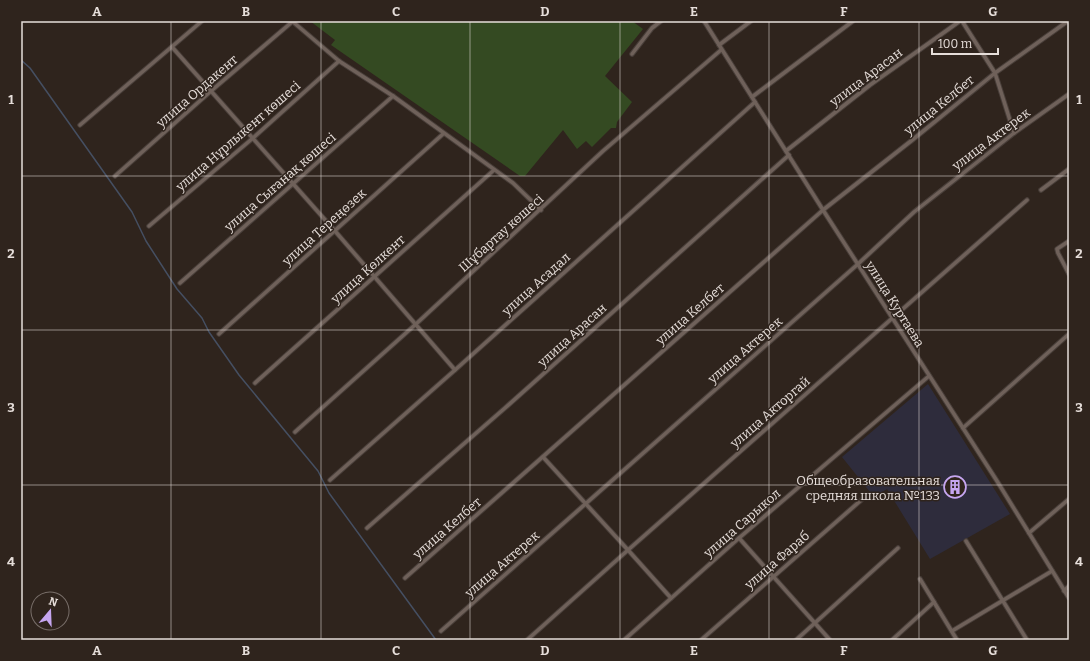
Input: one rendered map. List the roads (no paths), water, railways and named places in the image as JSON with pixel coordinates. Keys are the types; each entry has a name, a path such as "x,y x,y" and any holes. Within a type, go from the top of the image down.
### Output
{"street":[{"path":"80,125 202,21"},
{"path":"292,21 339,61 393,96 512,183 541,210"},
{"name":"улица Ордакент","path":"115,176 292,21"},
{"path":"632,54 652,28 661,21"},
{"name":"улица Куртаева","path":"704,21 721,50 963,428 1069,598"},
{"path":"719,45 751,21"},
{"path":"752,98 853,21"},
{"path":"961,21 995,72 1014,133"},
{"name":"улица Арасан","path":"786,151 870,85 961,21"},
{"name":"улица Келбет","path":"405,578 823,210 911,141 995,72 1068,21"},
{"path":"172,47 455,370"},
{"name":"Шұбартау көшесі","path":"295,432 416,324 604,151 721,50"},
{"name":"улица Нұрлыкент көшесі","path":"149,226 339,61"},
{"name":"улица Актерек","path":"441,631 858,264 914,212 1014,133 1069,94"},
{"name":"улица Сығанақ көшесі","path":"180,283 393,96"},
{"name":"улица Асадал","path":"330,480 755,102"},
{"name":"улица Тереңөзек","path":"219,334 443,134"},
{"name":"улица Арасан","path":"367,528 511,403 789,155"},
{"path":"1041,190 1069,169"},
{"name":"улица Көлкент","path":"255,383 494,170"},
{"name":"улица Акторгай","path":"527,640 1027,200"},
{"path":"1069,241 1057,249 1069,274"},
{"path":"963,428 1069,334"},
{"name":"улица Сарыкол","path":"624,640 739,538 929,376"},
{"path":"543,457 671,598"},
{"name":"улица Фараб","path":"701,640 867,495"},
{"path":"1029,533 1069,499"},
{"path":"739,538 830,640"},
{"path":"966,541 1027,640"},
{"path":"796,640 898,548"},
{"path":"952,631 1052,571"},
{"path":"920,579 957,640"},
{"path":"1064,591 1069,586"},
{"path":"892,640 934,602"}],"waterway":[{"path":"21,60 30,68 132,212 146,241 177,289 202,318 209,332 239,375 318,471 329,493 436,640"}],"place":[{"name":"Общеобразовательная средняя школа №133","path":"955,487"}]}
